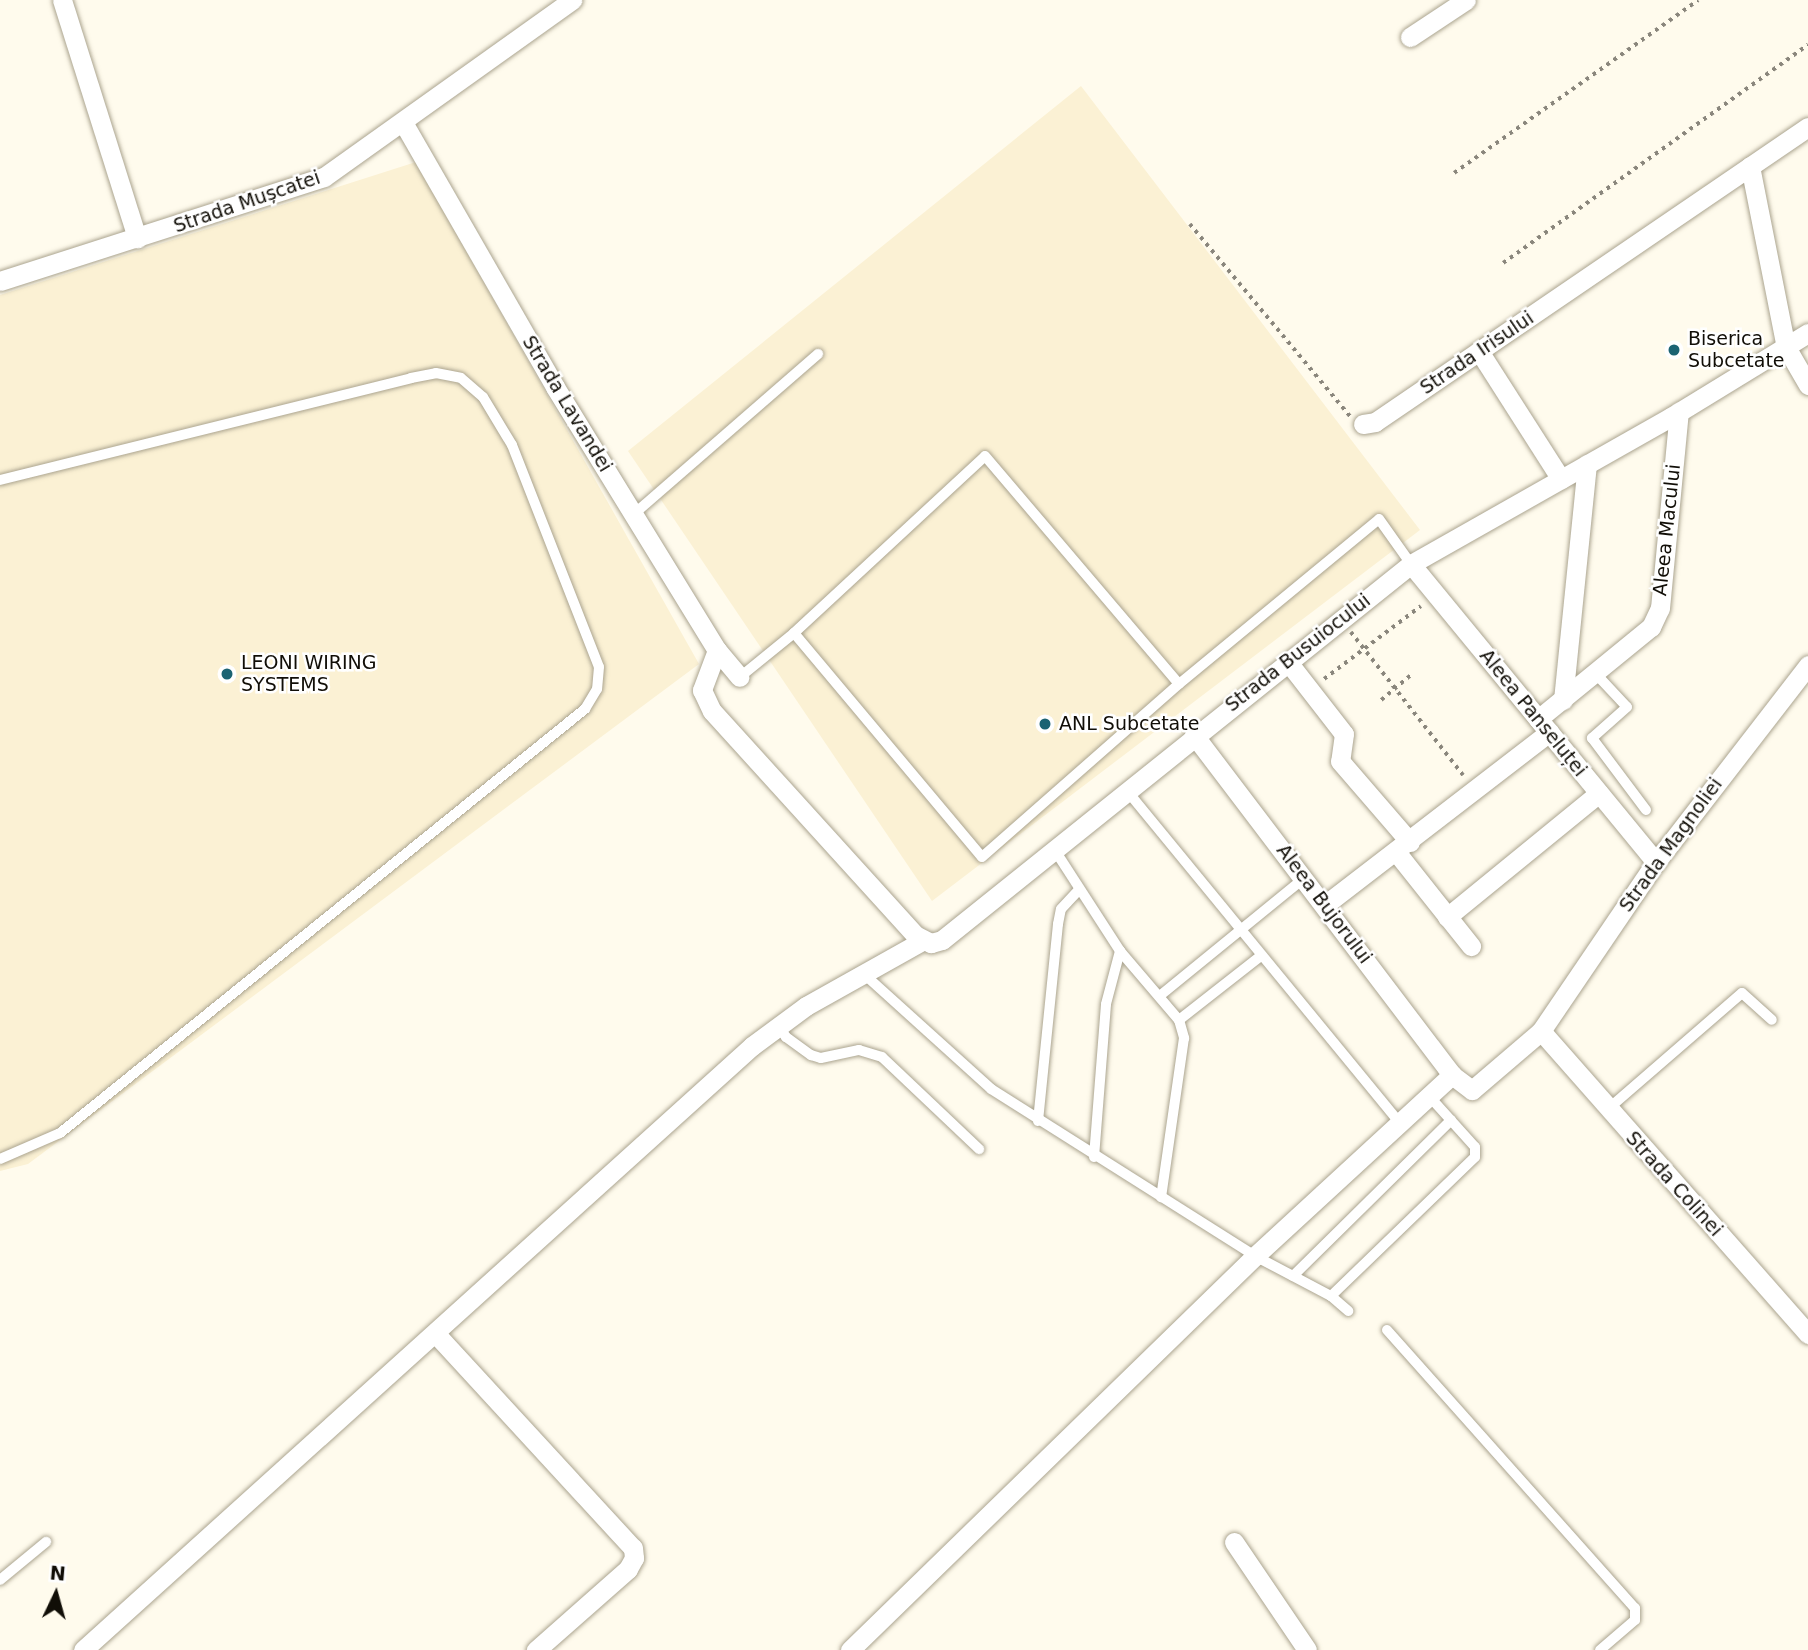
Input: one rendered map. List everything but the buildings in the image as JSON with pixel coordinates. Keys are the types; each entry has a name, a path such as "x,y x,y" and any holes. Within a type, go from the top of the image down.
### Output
{"street":[{"path":"62,0 137,238"},
{"name":"Strada Mușcatei","path":"0,281 324,177 404,124 572,0"},
{"path":"1410,37 1466,0"},
{"name":"Strada Lavandei","path":"404,124 634,514 717,650 740,677"},
{"name":"Strada Irisului","path":"1363,424 1375,422 1808,127"},
{"path":"1750,166 1786,347 1808,385"},
{"name":"Strada Busuiocului","path":"83,1650 779,1026 922,941 932,943 953,934 1056,852 1194,735 1410,564 1679,412 1808,333"},
{"path":"1479,351 1561,479"},
{"name":"Aleea Macului","path":"1326,904 1475,790 1543,725 1563,700 1651,627 1660,608 1679,412"},
{"path":"1563,700 1587,464"},
{"name":"Aleea Panseluței","path":"1410,564 1656,862"},
{"path":"717,650 702,690 712,711 922,941"},
{"path":"1288,662 1344,734 1340,761 1403,847 1447,916 1471,946"},
{"name":"Strada Magnoliei","path":"1452,1075 1472,1090 1541,1031 1656,862 1808,665"},
{"name":"Aleea Bujorului","path":"1194,735 1326,904 1452,1075"},
{"path":"1447,916 1599,793"},
{"name":"Strada Colinei","path":"1541,1031 1808,1334"},
{"path":"850,1650 1255,1256 1452,1075"},
{"path":"435,1333 629,1541 635,1553 628,1569 536,1650"},
{"path":"1234,1542 1307,1650"}],"lane":[{"path":"634,514 818,354"},
{"path":"0,480 411,378 436,373 461,378 483,397 512,445 599,667 597,689 584,709 60,1133 0,1159"},
{"path":"740,677 794,633 985,456 1179,684"},
{"path":"794,633 982,857 1179,684 1379,519 1410,564"},
{"path":"1596,674 1627,707 1592,738 1646,810"},
{"path":"1128,792 1400,1123"},
{"path":"1056,852 1120,951 1162,995 1180,1020 1184,1038 1161,1198"},
{"path":"1162,995 1304,877"},
{"path":"1038,1121 1058,924 1061,909 1079,890"},
{"path":"1094,1157 1106,1004 1120,951"},
{"path":"1180,1020 1262,955"},
{"path":"865,975 992,1089 1094,1157 1255,1256 1331,1296 1348,1311"},
{"path":"1608,1109 1742,993 1772,1020"},
{"path":"779,1026 786,1037 811,1055 821,1058 859,1050 882,1058 979,1149"},
{"path":"1331,1296 1475,1157 1475,1147 1429,1096"},
{"path":"1293,1276 1451,1120"},
{"path":"1387,1330 1635,1608 1634,1620 1600,1650"},
{"path":"0,1580 46,1542"}],"path":[{"path":"1454,173 1698,0"},
{"path":"1503,263 1808,45"},
{"path":"1189,224 1352,418 1363,424"},
{"path":"1311,689 1436,594"},
{"path":"1340,619 1475,790"},
{"path":"1381,700 1412,674"}],"shaded area":[{"path":"1081,86 1420,530 932,901 628,451"},
{"path":"416,162 699,664 28,1164 0,1171 0,295"}],"place":[{"name":"Biserica Subcetate","path":"1674,350"},
{"name":"LEONI WIRING SYSTEMS","path":"227,674"},
{"name":"ANL Subcetate","path":"1045,724"}]}
